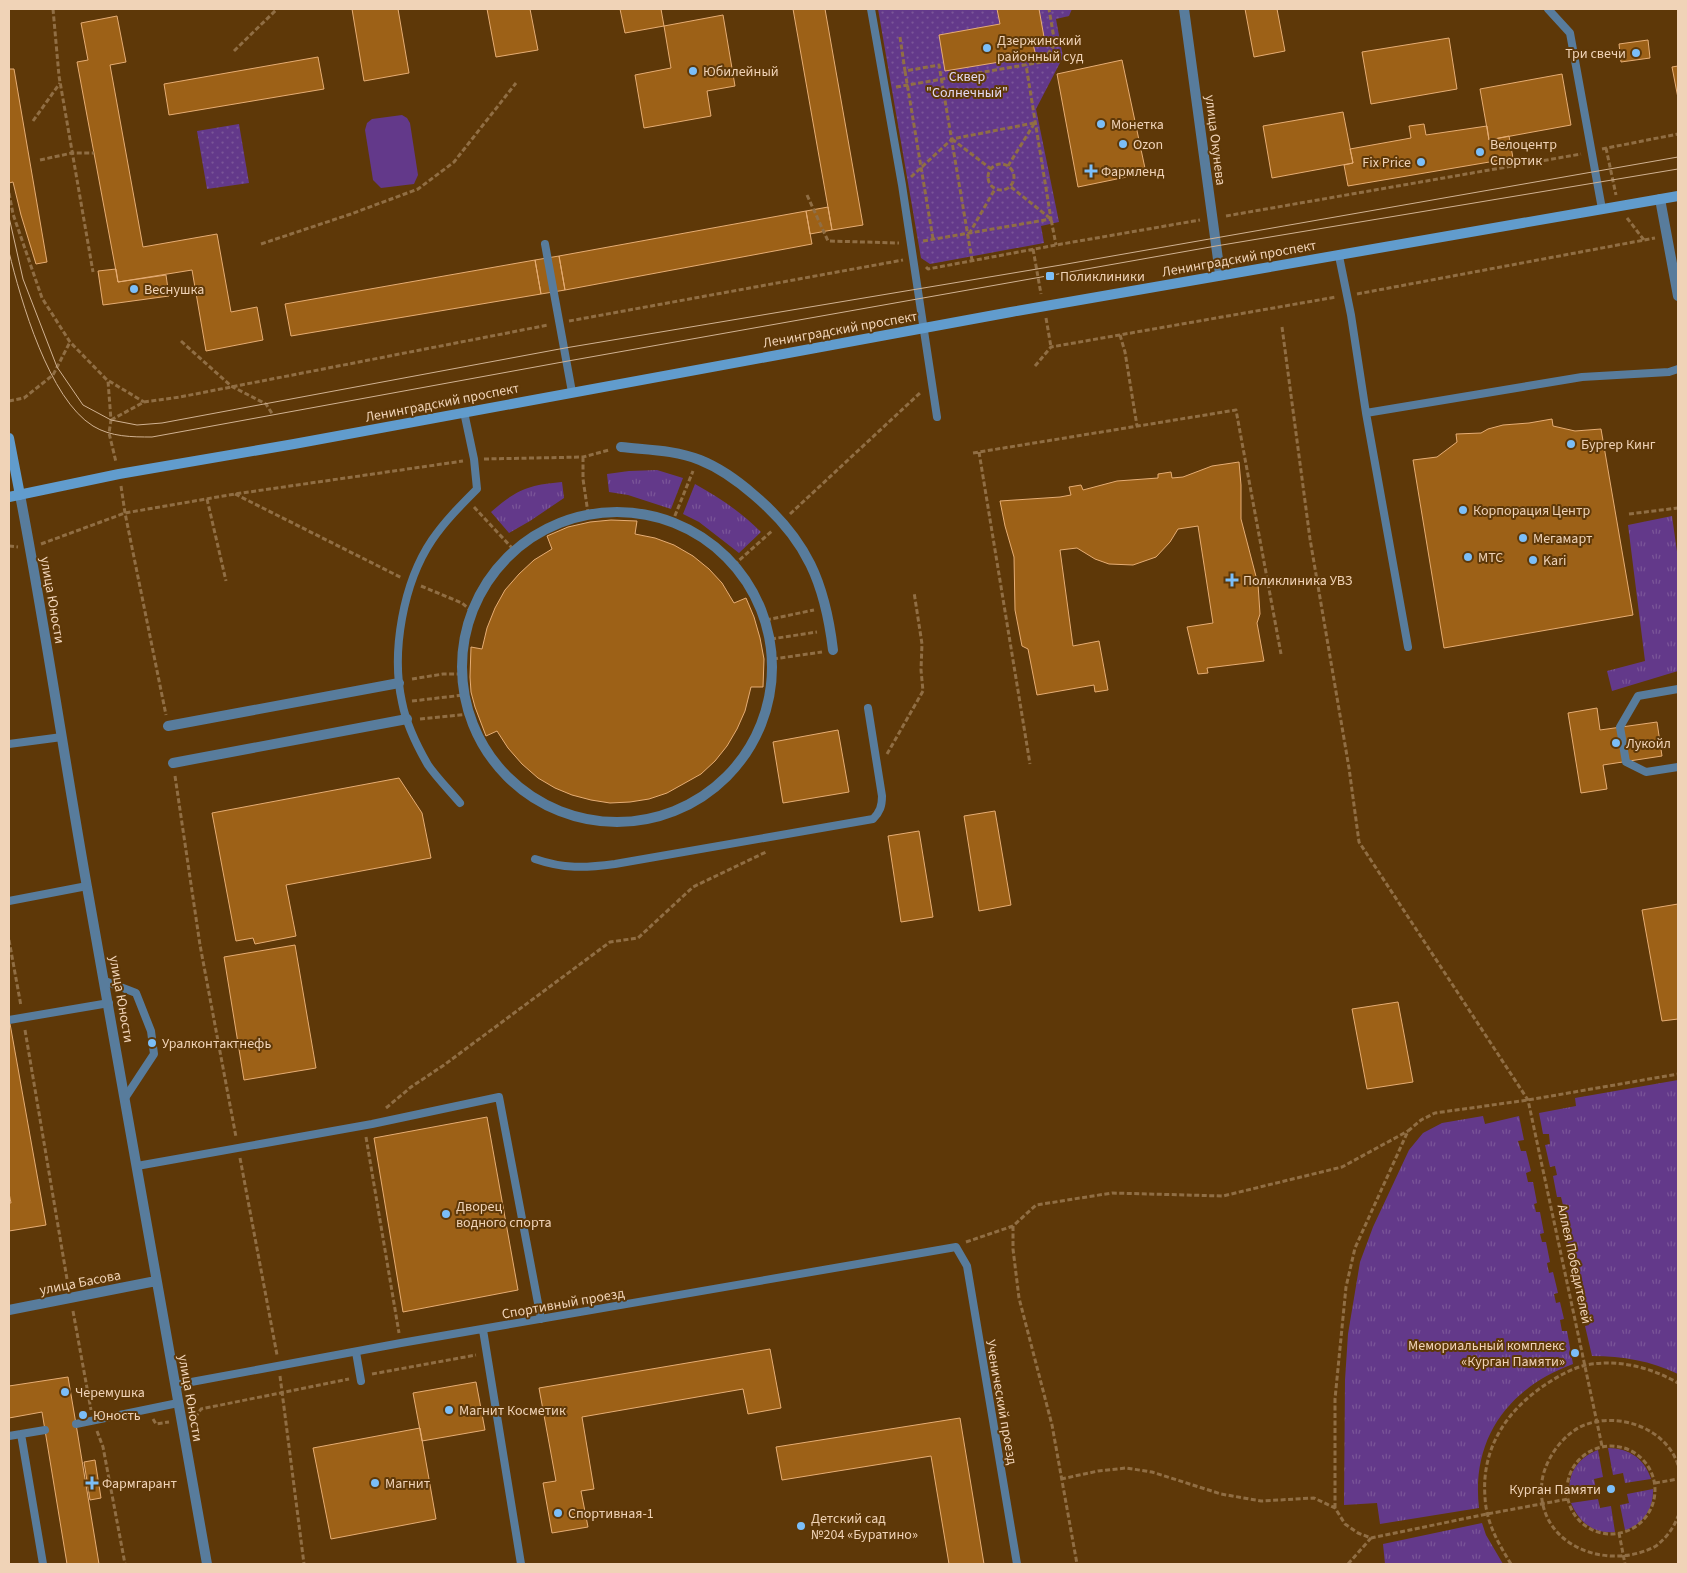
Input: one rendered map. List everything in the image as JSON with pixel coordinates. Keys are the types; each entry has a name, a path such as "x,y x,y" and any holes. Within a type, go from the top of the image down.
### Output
{"main road":[{"name":"Ленинградский проспект","path":"9,497 119,474 294,444 1220,274 1339,256 1678,196"},
{"name":"улица Юности","path":"9,438 20,495"}],"street":[{"name":"улица Окунева","path":"1184,9 1220,274"},
{"path":"1660,199 1677,278 1678,296"},
{"path":"621,447 668,451 699,460 721,471 745,488 782,521 800,544 821,588 827,608 833,650"},
{"name":"улица Юности","path":"20,495 207,1564"},
{"path":"588,513 633,514 653,517 672,523 708,543 734,565 748,583 760,602 771,640 773,679 766,712 759,732 742,760 721,783 696,802 666,815 636,822 587,819 565,812 529,793 496,765 484,748 475,730 464,695 460,656 463,636 470,610 490,578 513,549 536,532 562,520 588,513"},
{"path":"168,726 399,683"},
{"path":"173,763 407,719"},
{"name":"улица Басова","path":"9,1310 156,1280"}],"lane":[{"path":"871,9 902,185 924,328 930,383 937,417"},
{"path":"1548,9 1570,33 1602,210"},
{"path":"545,244 572,392"},
{"path":"1339,256 1351,315 1366,413 1408,647"},
{"path":"1366,413 1582,377 1678,370"},
{"path":"460,803 429,766 407,719 399,683 398,652 406,602 419,563 431,541 447,520 477,489 474,459 464,412"},
{"path":"1678,689 1638,696 1620,727 1626,762 1646,772 1678,767"},
{"path":"535,859 566,867 584,868 873,819 879,814 882,806 882,796 868,708"},
{"path":"9,744 62,738"},
{"path":"9,901 87,886"},
{"path":"105,981 136,993 151,1031 154,1054 125,1098"},
{"path":"9,1020 109,1003"},
{"path":"137,1166 372,1124 498,1097 540,1319"},
{"name":"Спортивный проезд","path":"175,1385 956,1247"},
{"name":"Ученический проезд","path":"956,1247 967,1266 1017,1564"},
{"path":"483,1330 521,1564"},
{"path":"356,1352 361,1379"},
{"path":"76,1424 178,1404"},
{"path":"9,1436 45,1430"},
{"path":"21,1434 44,1564"}],"path":[{"path":"53,9 60,83 93,272"},
{"path":"234,51 277,9"},
{"path":"886,88 1042,62 1055,44 1049,9"},
{"path":"900,37 933,239"},
{"path":"905,70 939,65 972,260"},
{"path":"1026,65 1034,123 1056,244"},
{"path":"33,121 60,83"},
{"path":"261,244 352,214 418,189 454,162 516,83"},
{"path":"902,185 952,139 1034,123"},
{"path":"1008,166 1034,123"},
{"path":"108,381 111,420 144,402 180,397 560,322 913,258 928,269 1056,244 1591,153 1606,147 1678,134"},
{"path":"952,139 990,169"},
{"path":"40,160 72,153 94,153"},
{"path":"997,165 1008,166 1013,173 1014,180 1011,186 1006,190 995,189 988,181 990,169 997,165"},
{"path":"1011,186 1051,219"},
{"path":"969,234 995,189"},
{"path":"9,193 13,214 42,298 70,342 108,381 144,402"},
{"path":"807,195 828,241 911,243 1051,219"},
{"path":"1282,327 1310,539 1349,768 1359,842 1528,1100"},
{"path":"1120,335 1125,352 1136,426"},
{"path":"181,341 231,386 266,404 273,415"},
{"path":"9,401 24,398 53,375 70,342"},
{"path":"782,521 930,383"},
{"path":"973,453 1236,410 1280,654"},
{"path":"9,546 30,548 125,513 235,494 474,459 583,457 621,447"},
{"path":"979,452 1030,764"},
{"path":"583,457 583,479 588,513"},
{"path":"672,523 689,481"},
{"path":"235,494 412,583"},
{"path":"207,499 226,581"},
{"path":"1628,514 1678,508"},
{"path":"125,513 168,726"},
{"path":"482,515 513,549"},
{"path":"734,565 766,537"},
{"path":"432,590 462,604 470,610"},
{"path":"877,766 890,750 923,691 921,670 922,644 914,592"},
{"path":"766,620 809,611"},
{"path":"771,640 813,633"},
{"path":"773,659 815,654"},
{"path":"419,677 461,674"},
{"path":"420,700 464,695"},
{"path":"424,720 469,714"},
{"path":"173,763 200,945 279,1366 304,1564"},
{"path":"401,1344 365,1135 372,1124 388,1106 411,1087 444,1065 610,942 638,938 693,887 766,852"},
{"path":"9,940 70,1298 93,1421 103,1447 125,1564"},
{"path":"956,1247 1013,1226 1036,1205 1112,1193 1223,1196 1342,1167 1408,1132 1421,1120 1435,1113 1528,1100 1678,1074"},
{"name":"Аллея Победителей","path":"1528,1100 1602,1446"},
{"path":"1408,1132 1355,1248 1346,1287 1335,1399 1335,1508 1345,1524 1358,1533 1371,1538 1568,1499"},
{"path":"1013,1226 1013,1250 1019,1298 1052,1425 1076,1564"},
{"path":"152,1418 156,1424 181,1420 197,1415 201,1409 486,1353"},
{"path":"1511,1564 1494,1534 1487,1514 1484,1496 1488,1461 1502,1426 1513,1412 1536,1391 1564,1373 1585,1366 1611,1363 1634,1366 1652,1370 1678,1383"},
{"path":"1597,1559 1583,1555 1565,1543 1551,1525 1543,1504 1542,1481 1549,1459 1562,1441 1580,1427 1596,1422 1618,1421 1646,1428 1664,1442 1678,1465"},
{"path":"1602,1446 1624,1448 1637,1454 1647,1464 1654,1477 1656,1488 1650,1512 1635,1528 1620,1533 1604,1534 1584,1526 1576,1518 1568,1504 1567,1488 1572,1469 1585,1454 1602,1446"},
{"path":"1061,1479 1098,1471 1126,1468 1152,1472 1221,1494 1261,1501 1314,1498 1335,1508"},
{"path":"1655,1483 1678,1479"},
{"path":"1611,1561 1624,1562 1646,1553 1664,1540 1678,1516"},
{"path":"1620,1533 1624,1562"},
{"path":"1348,1564 1371,1538"}],"green space":[{"name":"Сквер \"Солнечный\"","path":"878,9 1072,9 1069,16 1056,19 1063,57 1036,109 1059,222 1041,226 1044,243 930,264 921,258"},
{"path":"402,115 410,123 418,175 414,184 381,188 373,180 365,130 367,123 372,119"},
{"path":"239,124 249,183 207,189 197,131"},
{"path":"657,470 683,478 671,509 628,495 609,492 607,474"},
{"path":"562,482 564,498 509,533 491,512 508,498 523,490"},
{"path":"695,484 730,506 761,532 739,553 699,522 683,514"},
{"path":"1672,516 1678,559 1678,671 1612,691 1607,671 1645,661 1628,525"},
{"path":"1678,1080 1678,1374 1636,1360 1592,1356 1585,1326 1589,1325 1586,1313 1582,1314 1579,1297 1583,1296 1581,1287 1577,1288 1572,1267 1577,1266 1574,1256 1571,1256 1566,1236 1570,1235 1568,1227 1564,1228 1559,1206 1563,1205 1561,1197 1557,1197 1553,1176 1557,1175 1555,1166 1550,1167 1545,1145 1550,1144 1549,1134 1543,1134 1539,1113 1576,1106 1575,1098"},
{"path":"1483,1116 1485,1124 1519,1116 1524,1140 1518,1141 1521,1151 1526,1151 1531,1171 1526,1173 1528,1182 1533,1182 1537,1203 1534,1204 1536,1212 1540,1212 1544,1233 1540,1234 1542,1242 1546,1242 1550,1262 1547,1263 1549,1273 1553,1272 1558,1293 1554,1294 1556,1303 1560,1302 1564,1319 1560,1320 1562,1331 1567,1331 1573,1364 1550,1374 1530,1387 1513,1402 1499,1419 1488,1438 1481,1460 1478,1483 1479,1508 1380,1524 1377,1503 1344,1505 1345,1380 1348,1334 1360,1262 1373,1227 1409,1150 1423,1133 1442,1123"},
{"path":"1608,1448 1623,1450 1635,1456 1645,1466 1651,1479 1625,1483 1623,1473 1613,1475"},
{"path":"1598,1450 1603,1477 1594,1479 1596,1489 1570,1493 1570,1479 1576,1467 1585,1457"},
{"path":"1653,1489 1652,1503 1646,1515 1637,1524 1625,1530 1620,1505 1629,1503 1627,1494"},
{"path":"1598,1499 1600,1508 1611,1506 1615,1532 1594,1529 1578,1516 1571,1503"},
{"path":"1482,1523 1486,1535 1503,1564 1385,1564 1383,1544"}],"building":[{"path":"352,9 398,9 409,73 364,81"},
{"path":"487,9 530,9 538,50 496,57"},
{"path":"620,9 661,9 664,26 625,33"},
{"path":"793,9 825,9 863,225 832,230"},
{"name":"Дзержинский районный суд","path":"997,9 1039,9 1044,37 1032,40 1036,56 945,71 939,35 1000,24"},
{"path":"1245,9 1277,9 1285,51 1254,57"},
{"name":"Юбилейный","path":"723,15 735,86 707,91 711,116 644,128 635,75 671,68 664,26"},
{"path":"117,16 126,62 110,65 143,247 217,234 231,312 257,307 263,340 206,351 192,270 118,282 77,62 88,60 81,23"},
{"path":"1449,38 1457,89 1371,104 1362,52"},
{"path":"1648,40 1650,58 1621,62 1619,44"},
{"path":"318,57 324,89 169,115 164,84"},
{"name":"Монетка","path":"1122,60 1146,173 1078,187 1057,74"},
{"path":"1678,66 1678,98 1672,67"},
{"path":"9,69 14,69 47,262 36,264 13,182 9,183"},
{"path":"1562,74 1571,125 1489,140 1480,89"},
{"path":"1343,112 1353,163 1272,178 1263,126"},
{"path":"1424,124 1426,135 1487,126 1489,140 1509,136 1513,158 1348,186 1344,165 1353,163 1350,149 1411,138 1409,126"},
{"path":"828,207 832,230 810,234 806,211"},
{"path":"806,211 812,244 565,290 559,256"},
{"path":"559,256 565,290 541,294 535,260"},
{"path":"535,260 541,294 291,336 285,304"},
{"name":"Веснушка","path":"116,269 118,282 166,275 169,296 103,305 98,271"},
{"name":"Мегамарт","path":"1552,419 1553,426 1575,431 1601,429 1633,615 1444,648 1413,460 1437,457 1457,442 1456,434 1481,433 1503,425"},
{"name":"Поликлиника УВЗ","path":"1239,462 1241,519 1258,584 1260,614 1257,623 1264,661 1207,668 1208,673 1198,674 1187,627 1213,623 1198,526 1178,529 1170,542 1156,557 1133,565 1109,564 1095,559 1077,548 1060,550 1073,646 1099,641 1108,690 1095,692 1094,685 1037,695 1028,649 1022,646 1015,610 1014,557 1000,501 1060,497 1071,495 1069,487 1081,485 1083,490 1117,481 1158,478 1158,474 1171,472 1172,478 1183,477 1212,466"},
{"path":"611,520 637,521 635,534 655,538 674,545 693,556 722,583 734,603 746,598 754,617 764,659 763,687 751,687 745,711 737,729 715,761 701,774 667,793 649,799 610,803 572,795 555,788 538,778 522,764 497,731 486,736 475,707 470,677 471,647 482,649 487,628 505,590 534,560 552,549 547,536 568,527"},
{"name":"Лукойл","path":"1597,708 1600,730 1657,722 1662,756 1603,765 1607,789 1581,793 1568,713"},
{"path":"838,730 849,792 783,803 773,742"},
{"path":"399,778 422,813 431,858 286,885 296,936 255,944 253,938 236,941 212,813"},
{"path":"995,811 1011,905 979,911 964,816"},
{"path":"919,831 933,917 901,922 888,836"},
{"path":"1678,904 1678,1019 1662,1021 1642,910"},
{"path":"295,945 316,1068 244,1080 224,957"},
{"path":"1398,1002 1413,1082 1367,1089 1352,1009"},
{"path":"9,1018 46,1225 9,1231 9,1203 11,1203 9,1193"},
{"name":"Дворец водного спорта","path":"487,1117 518,1290 403,1312 374,1138"},
{"path":"770,1349 781,1408 748,1414 743,1389 582,1417 594,1489 581,1491 588,1527 552,1533 543,1483 556,1481 539,1388"},
{"path":"68,1377 99,1564 67,1564 42,1412 9,1418 9,1386"},
{"name":"Магнит Косметик","path":"476,1382 485,1430 422,1441 413,1393"},
{"path":"960,1418 984,1564 949,1564 931,1456 782,1480 776,1447"},
{"name":"Магнит","path":"420,1428 436,1519 331,1539 313,1448"},
{"path":"95,1460 101,1498 90,1500 84,1462"}],"tram line":[{"path":"9,217 23,279 57,367 83,405 111,420 137,425 162,423 565,348 1061,265 1678,157"},
{"path":"9,252 21,296 39,347 50,372 77,413 100,430 114,434 152,437 1216,246 1678,169"}],"place":[{"name":"Дзержинский районный суд","path":"987,48"},
{"name":"Три свечи","path":"1636,53"},
{"name":"Юбилейный","path":"693,71"},
{"name":"Монетка","path":"1101,124"},
{"name":"Ozon","path":"1123,144"},
{"name":"Велоцентр Спортик","path":"1480,152"},
{"name":"Fix Price","path":"1421,162"},
{"name":"Фармленд","path":"1091,171"},
{"name":"Поликлиники","path":"1050,276"},
{"name":"Веснушка","path":"134,289"},
{"name":"Бургер Кинг","path":"1571,444"},
{"name":"Корпорация Центр","path":"1463,510"},
{"name":"Мегамарт","path":"1523,538"},
{"name":"МТС","path":"1468,557"},
{"name":"Kari","path":"1533,560"},
{"name":"Поликлиника УВЗ","path":"1232,580"},
{"name":"Лукойл","path":"1616,743"},
{"name":"Уралконтактнефь","path":"152,1043"},
{"name":"Дворец водного спорта","path":"446,1214"},
{"name":"Мемориальный комплекс «Курган Памяти»","path":"1575,1353"},
{"name":"Черемушка","path":"65,1392"},
{"name":"Магнит Косметик","path":"449,1410"},
{"name":"Юность","path":"83,1415"},
{"name":"Фармгарант","path":"92,1483"},
{"name":"Магнит","path":"375,1483"},
{"name":"Курган Памяти","path":"1611,1489"},
{"name":"Спортивная-1","path":"558,1513"},
{"name":"Детский сад №204 «Буратино»","path":"801,1526"}]}
